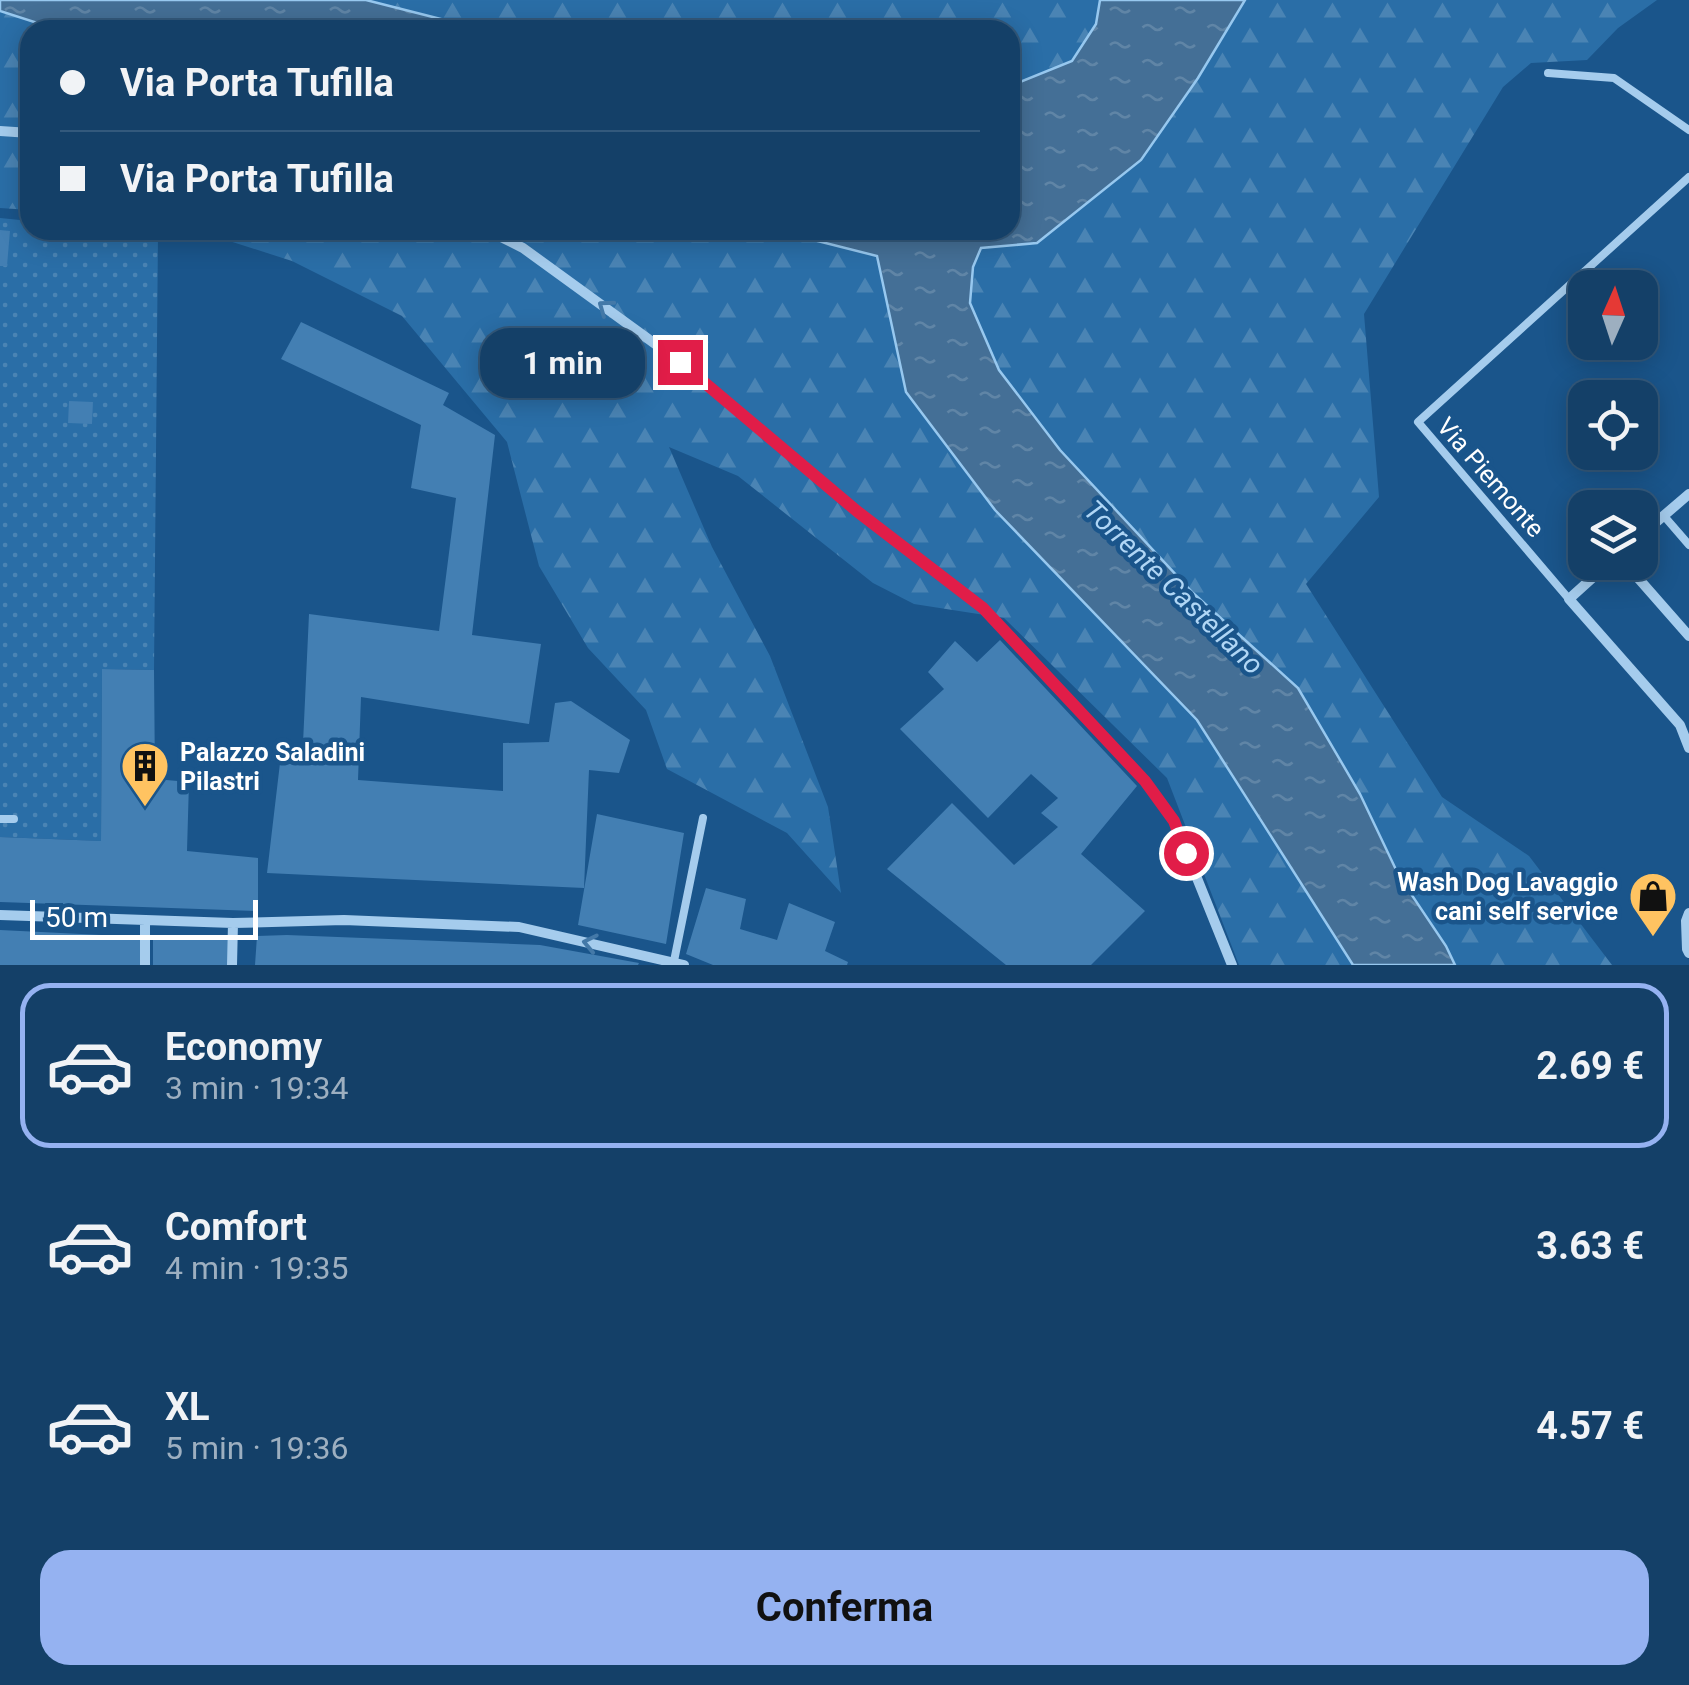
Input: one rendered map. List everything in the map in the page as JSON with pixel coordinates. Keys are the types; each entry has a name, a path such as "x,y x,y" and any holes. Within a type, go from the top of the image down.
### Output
{"street":[{"path":"507,240 680,362 858,512 983,608 1145,781 1174,821 1232,965"},
{"path":"1658,521 1689,494"},
{"path":"1569,599 1590,580"},
{"path":"1640,580 1689,636"},
{"name":"Via Piemonte","path":"1569,599 1680,725 1689,748"},
{"path":"0,916 233,923 344,920 519,927 679,963"},
{"path":"1687,917 1689,952"},
{"path":"145,965 146,920"},
{"path":"232,965 233,923"}],"lane":[{"path":"1548,73 1614,78 1689,130"},
{"name":"Via Piemonte","path":"1569,599 1418,422 1689,176"},
{"path":"1664,516 1689,545"},
{"path":"679,963 703,818"},
{"path":"0,819 14,819"}],"green space":[{"path":"366,0 1100,0 1096,24 1072,61 1020,82 1020,20 445,20"},
{"path":"1245,0 1657,0 1618,28 1587,60 1531,63 1503,87 1364,314 1379,497 1306,584 1442,797 1529,856 1612,965 1455,965 1399,876 1298,688 1193,593 1060,450 999,370 970,303 973,267 981,248 1037,243 1141,160 1198,78"},
{"path":"0,11 28,20 20,20 20,209 0,208"},
{"path":"0,218 20,220 20,240 158,240 154,670 102,669 101,841 0,837"},
{"path":"226,240 814,240 877,256 906,392 995,510 1197,720 1353,965 1239,965 1167,778 1004,618 914,604 873,583 738,476 669,447 712,547 770,656 828,807 841,893 787,833 667,769 646,710 588,648 539,566 507,442 402,316 292,261"}],"water":[{"path":"0,0 366,0 445,20 28,20 0,11"},
{"name":"Torrente Castellano","path":"1100,0 1245,0 1198,78 1141,160 1037,243 981,248 973,267 970,303 999,370 1060,450 1193,593 1298,688 1360,794 1399,876 1455,965 1353,965 1197,720 995,510 906,392 877,256 814,240 1020,240 1020,82 1072,61 1096,24"}],"building":[{"path":"0,230 10,231 7,266 0,266"},
{"path":"301,322 449,393 443,405 495,435 472,635 541,644 529,724 361,697 358,780 503,791 503,743 549,742 555,703 571,701 630,740 619,773 589,770 584,888 267,873 280,763 302,765 309,614 439,631 456,498 411,488 421,425 281,359"},
{"path":"69,401 93,402 92,424 68,423"},
{"path":"1000,640 1137,786 1081,854 1145,911 1091,965 1006,965 887,869 952,803 1014,865 1058,827 1041,813 1058,798 1031,774 988,818 900,729 944,689 928,672 955,641 977,662"},
{"name":"Palazzo Saladini Pilastri","path":"102,669 154,670 155,779 189,782 187,851 258,858 258,911 0,902 0,837 101,841"},
{"path":"597,814 684,833 666,944 578,925"},
{"path":"706,888 746,899 740,929 777,940 789,903 835,922 825,951 848,962 847,965 713,965 686,954"},
{"path":"0,930 142,937 141,965 0,965"},
{"path":"257,936 540,945 639,963 255,965"},
{"path":"153,937 229,940 228,965 153,965"}],"place":[{"name":"Palazzo Saladini Pilastri","path":"145,808"},
{"name":"Wash Dog Lavaggio cani self service","path":"1653,938"}],"route":[{"path":"680,362 858,512 983,608 1145,781 1174,821 1186,853"}]}
